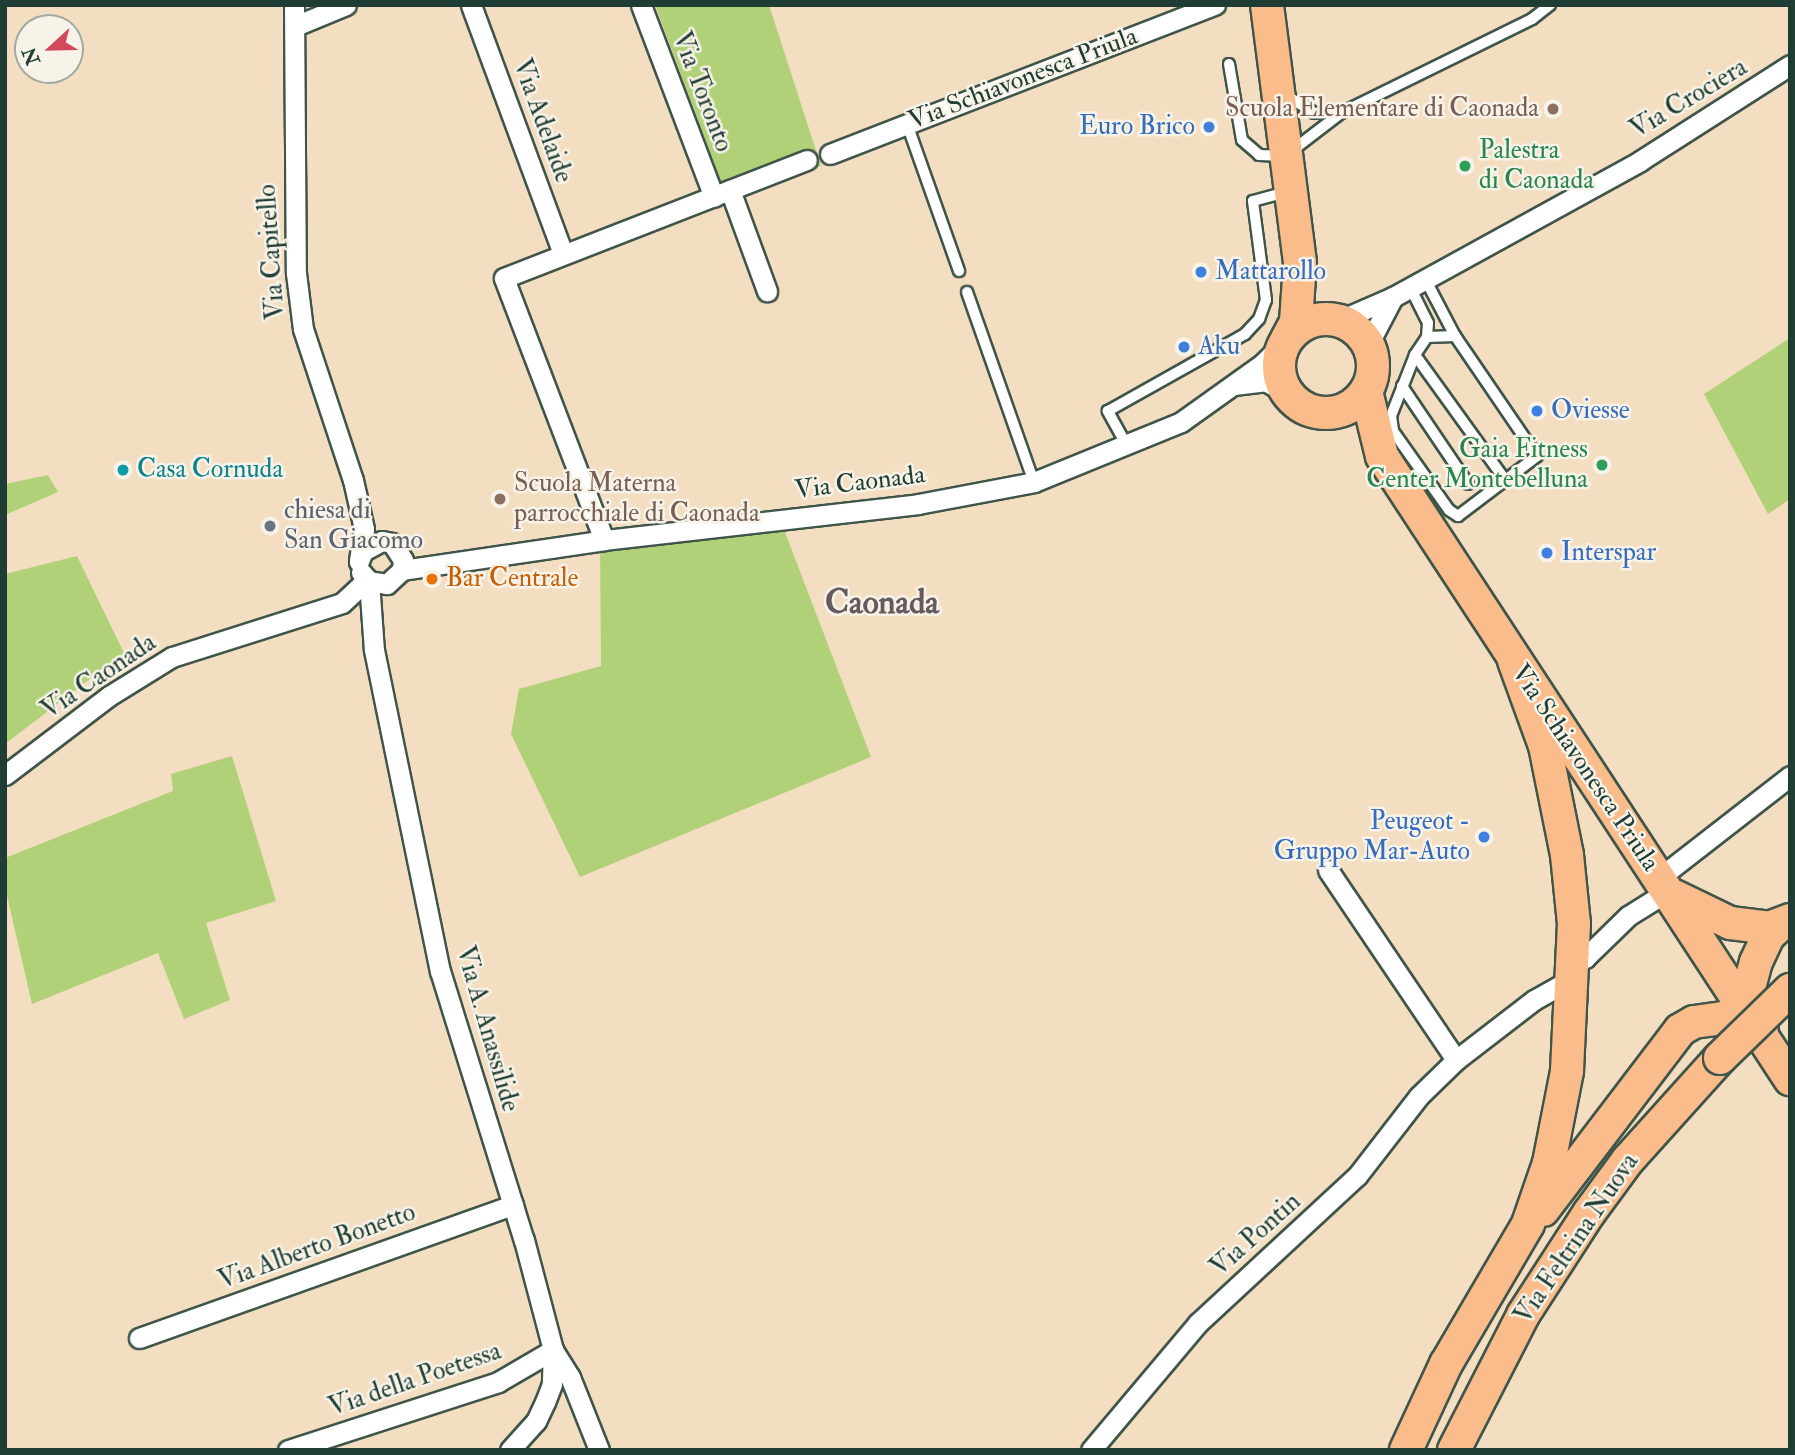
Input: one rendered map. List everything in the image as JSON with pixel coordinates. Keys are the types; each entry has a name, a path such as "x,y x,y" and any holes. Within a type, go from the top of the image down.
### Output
{"main road":[{"path":"1266,5 1300,263 1296,322 1286,340 1279,368 1287,393 1307,410 1327,414 1354,404 1366,391 1373,366 1368,345 1360,334 1333,320 1310,322 1286,340"},
{"path":"1300,263 1333,320"},
{"name":"Via Schiavonesca Priula","path":"1366,391 1382,456 1514,662 1663,884 1749,1006 1790,1079"},
{"name":"Via Schiavonesca Priula","path":"1327,414 1382,456"},
{"path":"1514,662 1542,734 1559,804 1574,924 1568,1061 1556,1134 1523,1236"},
{"path":"1663,884 1719,921 1755,928 1785,923"},
{"path":"1785,923 1765,941 1749,1006 1790,1066"},
{"name":"Via Feltrina Nuova","path":"1454,1450 1523,1315 1589,1213 1629,1160 1720,1058 1790,990"},
{"path":"1749,1006 1790,1052"},
{"path":"1406,1450 1446,1364 1523,1236 1676,1034 1700,1021 1749,1006"}],"street":[{"name":"Via Capitello","path":"294,5 293,214 303,329 349,468 363,528 364,574"},
{"path":"295,26 346,5"},
{"name":"Via Adelaide","path":"471,5 563,254"},
{"name":"Via Toronto","path":"641,5 767,291"},
{"name":"Via Schiavonesca Priula","path":"830,154 1215,5"},
{"name":"Via Crociera","path":"1333,320 1393,297 1537,217 1716,115 1790,65"},
{"path":"604,540 504,278 807,160"},
{"name":"Via Crociera","path":"1368,345 1393,297"},
{"name":"Via Caonada","path":"364,574 378,585 399,567 604,540 918,504 1034,482 1181,422 1233,386 1286,340"},
{"name":"Via Caonada","path":"1233,386 1265,381 1287,393"},
{"path":"363,528 382,541 399,567 370,606"},
{"name":"Via Caonada","path":"5,775 108,696 172,657 342,603 364,574 363,551 382,541"},
{"name":"Via A. Anassilide","path":"364,574 374,650 440,971 513,1205 553,1350 552,1384 545,1402 536,1421 510,1450"},
{"name":"Via Pontin","path":"1091,1450 1198,1323 1318,1216 1357,1175 1419,1096 1456,1060 1573,970 1663,884 1790,776"},
{"path":"1328,870 1456,1060"},
{"name":"Via Alberto Bonetto","path":"139,1338 513,1205"},
{"path":"553,1350 570,1377 599,1450"},
{"name":"Via della Poetessa","path":"288,1450 498,1382 553,1350"}],"lane":[{"path":"1229,64 1242,140 1259,155 1285,156 1341,113 1532,19 1550,5"},
{"path":"1277,91 1314,113 1341,113"},
{"path":"907,124 959,271"},
{"path":"1126,444 1108,411 1245,334 1259,319 1266,300 1253,201 1290,191"},
{"path":"1417,282 1538,456 1458,516 1449,510 1393,430 1391,416 1415,355 1427,337 1428,323 1417,282"},
{"path":"967,292 1034,482"},
{"path":"1427,337 1455,336"},
{"path":"1415,355 1505,480"},
{"path":"1402,386 1468,484"}],"green space":[{"path":"655,5 769,5 821,166 726,195"},
{"path":"1790,338 1790,499 1768,514 1704,394"},
{"path":"48,475 58,492 5,515 5,484"},
{"path":"783,527 871,757 580,877 511,734 519,689 601,666 600,546"},
{"path":"77,556 124,653 5,744 5,574"},
{"path":"232,756 276,901 206,923 230,1000 184,1019 158,953 32,1004 5,887 5,858 173,791 171,774"}],"place":[{"name":"Scuola Elementare di Caonada","path":"1553,109"},
{"name":"Euro Brico","path":"1209,127"},
{"name":"Palestra di Caonada","path":"1465,166"},
{"name":"Mattarollo","path":"1201,272"},
{"name":"Aku","path":"1184,347"},
{"name":"Oviesse","path":"1537,411"},
{"name":"Gaia Fitness Center Montebelluna","path":"1602,465"},
{"name":"Casa Cornuda","path":"123,470"},
{"name":"Scuola Materna parrocchiale di Caonada","path":"500,499"},
{"name":"chiesa di San Giacomo","path":"270,526"},
{"name":"Interspar","path":"1547,553"},
{"name":"Bar Centrale","path":"432,579"},
{"name":"Peugeot - Gruppo Mar-Auto","path":"1484,837"}],"district":[{"name":"Caonada","path":"882,603"}]}
